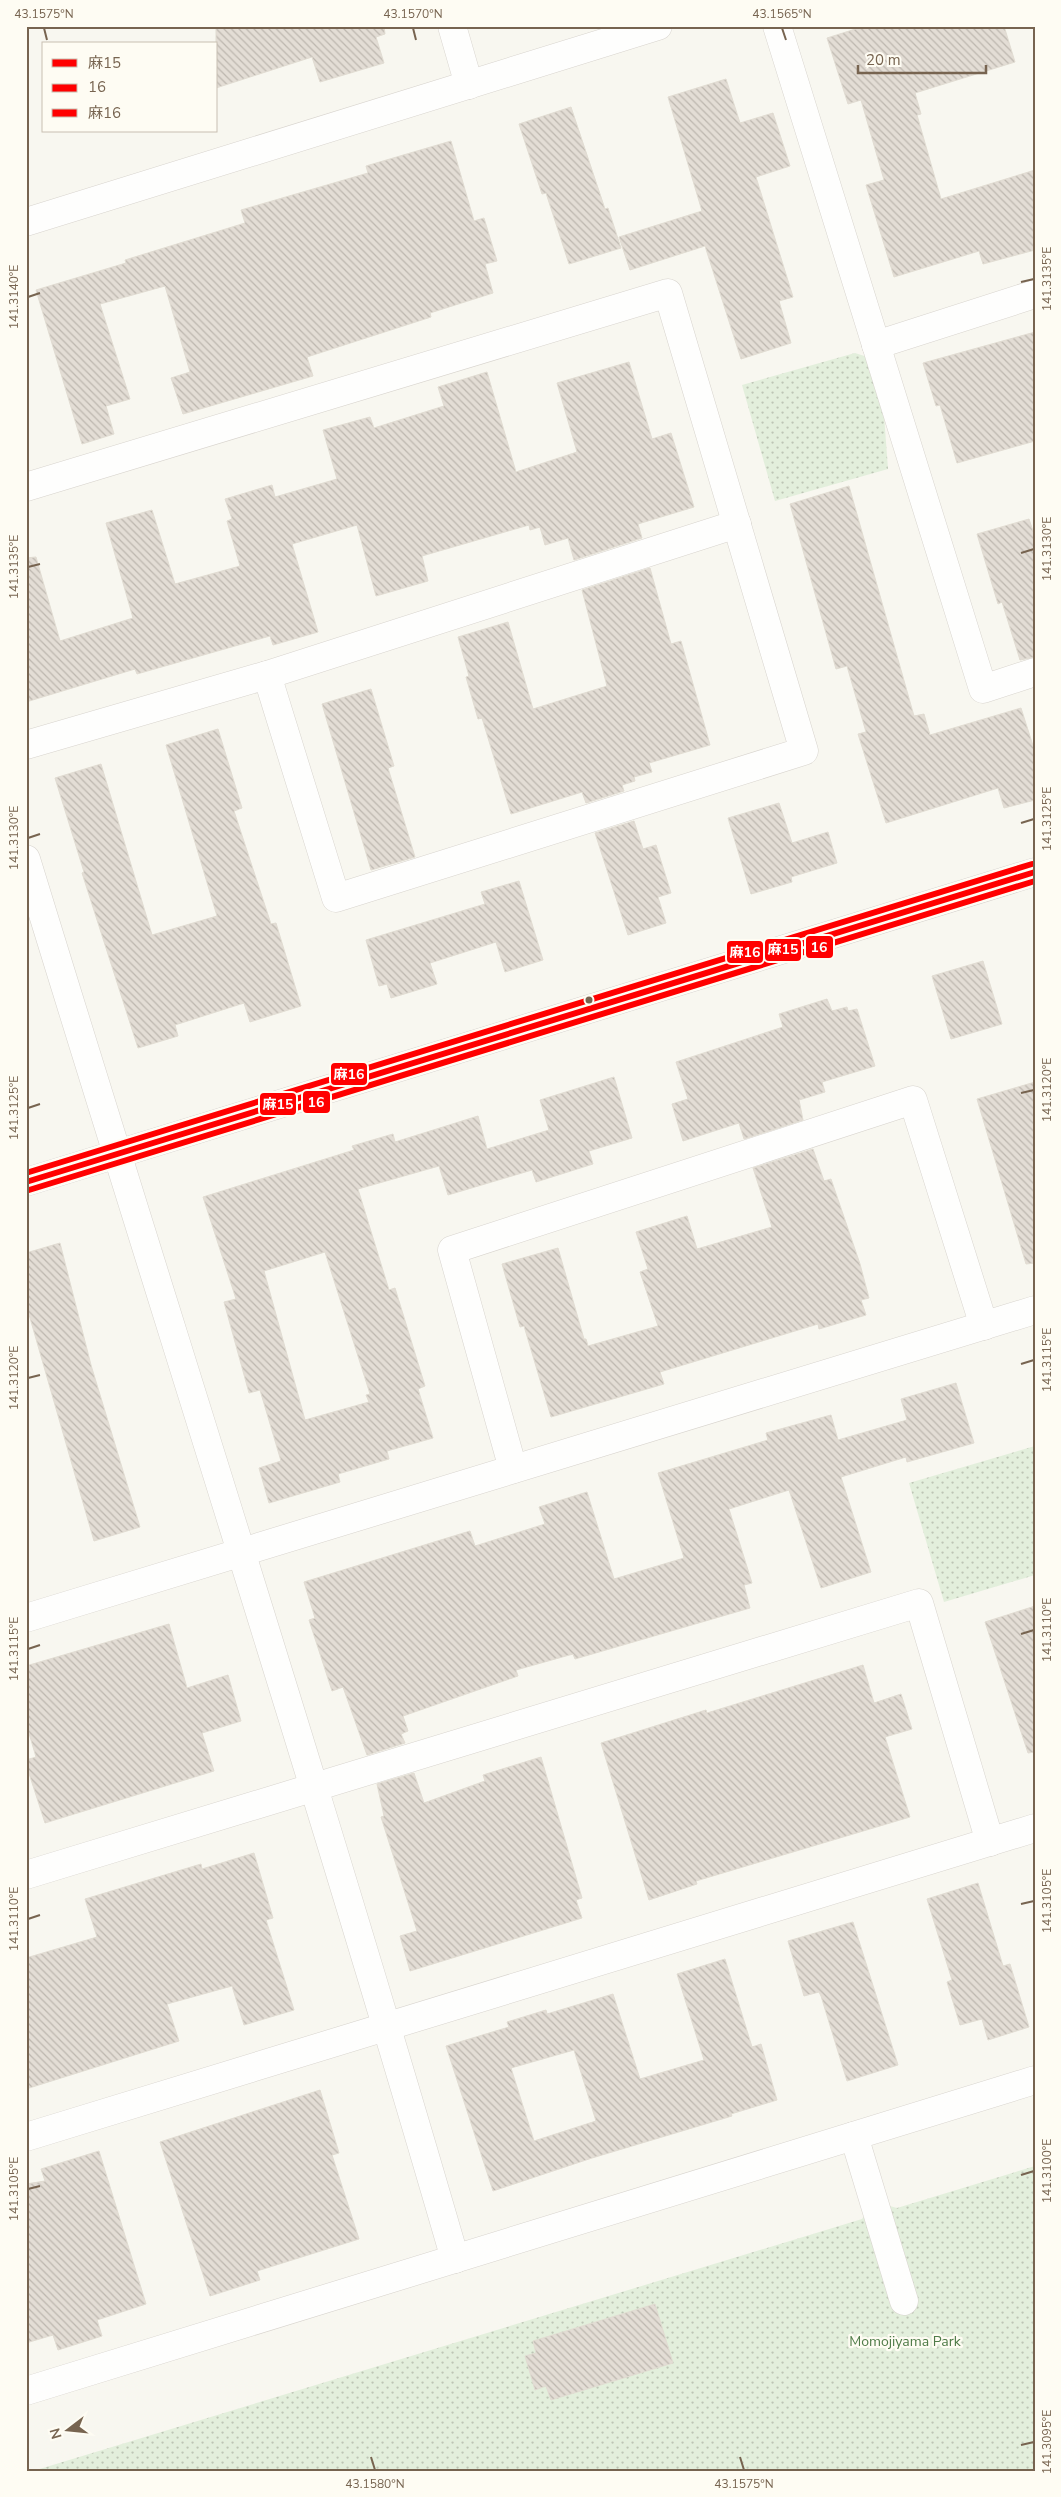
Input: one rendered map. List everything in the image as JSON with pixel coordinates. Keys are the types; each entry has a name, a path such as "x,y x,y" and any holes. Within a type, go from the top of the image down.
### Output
{"street":[{"path":"452,26 469,85"},
{"path":"777,26 983,688 1035,672"},
{"path":"26,222 653,27"},
{"path":"26,487 668,293 804,751 336,898 267,675"},
{"path":"876,345 1035,294"},
{"path":"26,745 267,675 737,524"},
{"path":"26,859 116,1154 243,1551 388,2026 455,2259"},
{"path":"26,1182 1035,872"},
{"path":"513,1469 452,1250 913,1100 984,1326"},
{"path":"26,1618 1035,1310"},
{"path":"26,1875 919,1603 990,1842"},
{"path":"26,2137 1035,1828"},
{"path":"26,2391 1035,2080"},
{"path":"854,2136 904,2301"}],"green space":[{"path":"855,353 880,361 888,469 775,501 742,385"},
{"path":"1035,1446 1035,1575 944,1602 909,1483"},
{"name":"Momojiyama Park","path":"1035,2166 1035,2471 33,2471 862,2219 875,2202 897,2208"}],"building":[{"path":"216,26 384,26 385,34 376,37 384,63 320,82 312,57 218,87 218,42 216,42"},
{"path":"865,26 1004,26 1015,62 915,93 921,114 917,115 941,199 1035,170 1035,250 983,264 979,251 894,277 866,185 884,180 861,100 848,104 827,38"},
{"path":"726,79 740,123 773,113 790,166 756,177 793,297 779,301 791,343 741,359 705,246 630,270 619,237 702,211 668,97"},
{"path":"571,107 605,209 608,208 621,248 569,264 546,193 542,194 519,124"},
{"path":"451,141 474,221 484,218 497,261 485,264 493,293 430,313 431,317 307,357 313,376 183,414 171,378 190,372 165,286 100,304 130,399 106,406 114,434 82,444 36,290 126,263 125,260 245,223 241,210 368,173 366,166"},
{"path":"1035,332 1035,441 957,463 940,405 936,406 923,363"},
{"path":"629,362 652,439 671,433 694,507 638,524 642,538 574,560 568,538 545,545 540,527 530,530 529,525 422,556 428,581 376,596 357,525 292,544 318,632 273,645 270,636 137,674 135,669 26,702 26,558 36,557 60,641 133,618 106,523 152,510 175,584 240,566 227,521 232,519 225,499 272,485 275,497 337,479 323,430 370,417 374,428 444,406 438,387 487,372 516,472 577,452 557,383"},
{"path":"849,486 914,716 924,714 930,735 1021,708 1035,752 1035,800 1004,808 998,788 886,823 858,734 866,732 847,666 836,669 790,504"},
{"path":"1029,519 1035,537 1035,657 1020,660 1002,602 998,604 977,534"},
{"path":"650,568 671,644 681,641 710,745 649,763 652,772 634,777 635,781 622,785 624,791 586,803 582,792 511,814 482,718 478,719 466,677 469,676 458,637 508,622 533,709 607,686 582,590"},
{"path":"371,689 394,766 388,768 415,857 371,870 322,704"},
{"path":"218,729 242,808 234,811 271,924 276,923 301,1006 250,1022 244,1003 175,1025 178,1036 138,1048 82,873 84,872 55,778 101,764 152,935 217,916 166,745"},
{"path":"779,803 792,843 828,832 837,863 791,877 792,882 751,894 728,818"},
{"path":"634,821 643,849 656,845 671,893 658,897 666,923 628,935 595,833"},
{"path":"519,881 543,960 505,972 496,942 430,963 437,984 391,998 387,984 379,986 366,940 485,904 481,892"},
{"path":"983,961 1002,1024 951,1039 932,976"},
{"path":"827,999 832,1011 847,1007 848,1011 857,1009 875,1066 822,1082 825,1092 799,1100 803,1120 744,1139 739,1123 683,1141 672,1104 688,1099 676,1062 783,1027 779,1014"},
{"path":"614,1077 632,1138 589,1151 593,1164 536,1182 532,1170 448,1195 439,1166 358,1189 389,1290 395,1288 425,1386 418,1389 433,1438 387,1451 389,1459 338,1474 340,1482 269,1503 259,1468 281,1461 260,1390 249,1393 224,1302 236,1299 203,1197 354,1150 352,1146 393,1134 395,1142 478,1116 487,1149 549,1130 540,1100","holes":["325,1252 370,1394 366,1395 369,1402 305,1420 264,1271"]},
{"path":"1035,1082 1035,1263 1026,1264 977,1099"},
{"path":"813,1149 824,1181 831,1179 860,1264 869,1298 861,1300 866,1315 819,1329 818,1324 660,1372 664,1384 551,1417 524,1326 520,1327 502,1264 558,1248 584,1339 586,1339 588,1346 658,1326 640,1272 648,1269 636,1232 687,1216 697,1249 772,1227 753,1168"},
{"path":"60,1243 91,1365 140,1527 94,1541 26,1304 26,1253"},
{"path":"956,1383 974,1443 907,1462 906,1457 841,1477 871,1572 821,1588 789,1490 729,1509 752,1583 744,1585 750,1608 575,1659 573,1654 516,1670 518,1676 403,1716 408,1731 401,1734 405,1743 367,1755 343,1687 332,1691 309,1620 315,1618 304,1582 470,1531 475,1546 545,1524 539,1507 587,1492 614,1579 684,1558 658,1473 768,1440 766,1433 831,1415 838,1440 907,1420 901,1399"},
{"path":"1035,1606 1035,1752 1028,1753 985,1622"},
{"path":"169,1624 187,1688 228,1675 241,1721 202,1733 214,1771 45,1823 26,1764 26,1760 36,1757 26,1723 26,1666"},
{"path":"863,1665 874,1703 901,1694 912,1729 885,1737 910,1817 696,1881 697,1884 649,1900 601,1743 706,1710 707,1713"},
{"path":"541,1757 582,1898 576,1900 582,1918 410,1971 400,1936 417,1931 381,1817 384,1816 377,1784 414,1773 424,1803 485,1781 483,1775"},
{"path":"254,1853 273,1918 266,1920 294,2010 244,2025 232,1986 167,2004 179,2041 26,2089 26,1958 97,1937 85,1899 201,1864 202,1869"},
{"path":"978,1883 1003,1966 1010,1964 1029,2027 988,2040 982,2019 960,2025 947,1982 952,1980 927,1899"},
{"path":"853,1922 898,2065 847,2081 821,1996 819,1992 804,1996 788,1941"},
{"path":"725,1959 752,2047 761,2044 777,2100 731,2114 732,2116 592,2158 493,2191 446,2046 509,2027 507,2022 546,2010 547,2014 613,1994 640,2079 704,2060 677,1974","holes":["574,2050 596,2121 534,2141 511,2068"]},
{"path":"320,2090 339,2153 332,2155 359,2239 257,2271 260,2280 210,2296 160,2142"},
{"path":"99,2151 146,2304 97,2320 102,2336 58,2350 53,2335 26,2343 26,2184 45,2181 41,2169"},
{"path":"655,2304 673,2363 551,2400 546,2386 535,2390 525,2356 536,2353 533,2341"}],"transit line":[{"name":"麻16","path":"26,1173 1032,864"},
{"name":"麻15","path":"26,1182 1035,872"},
{"name":"16","path":"29,1190 1035,881"}]}
